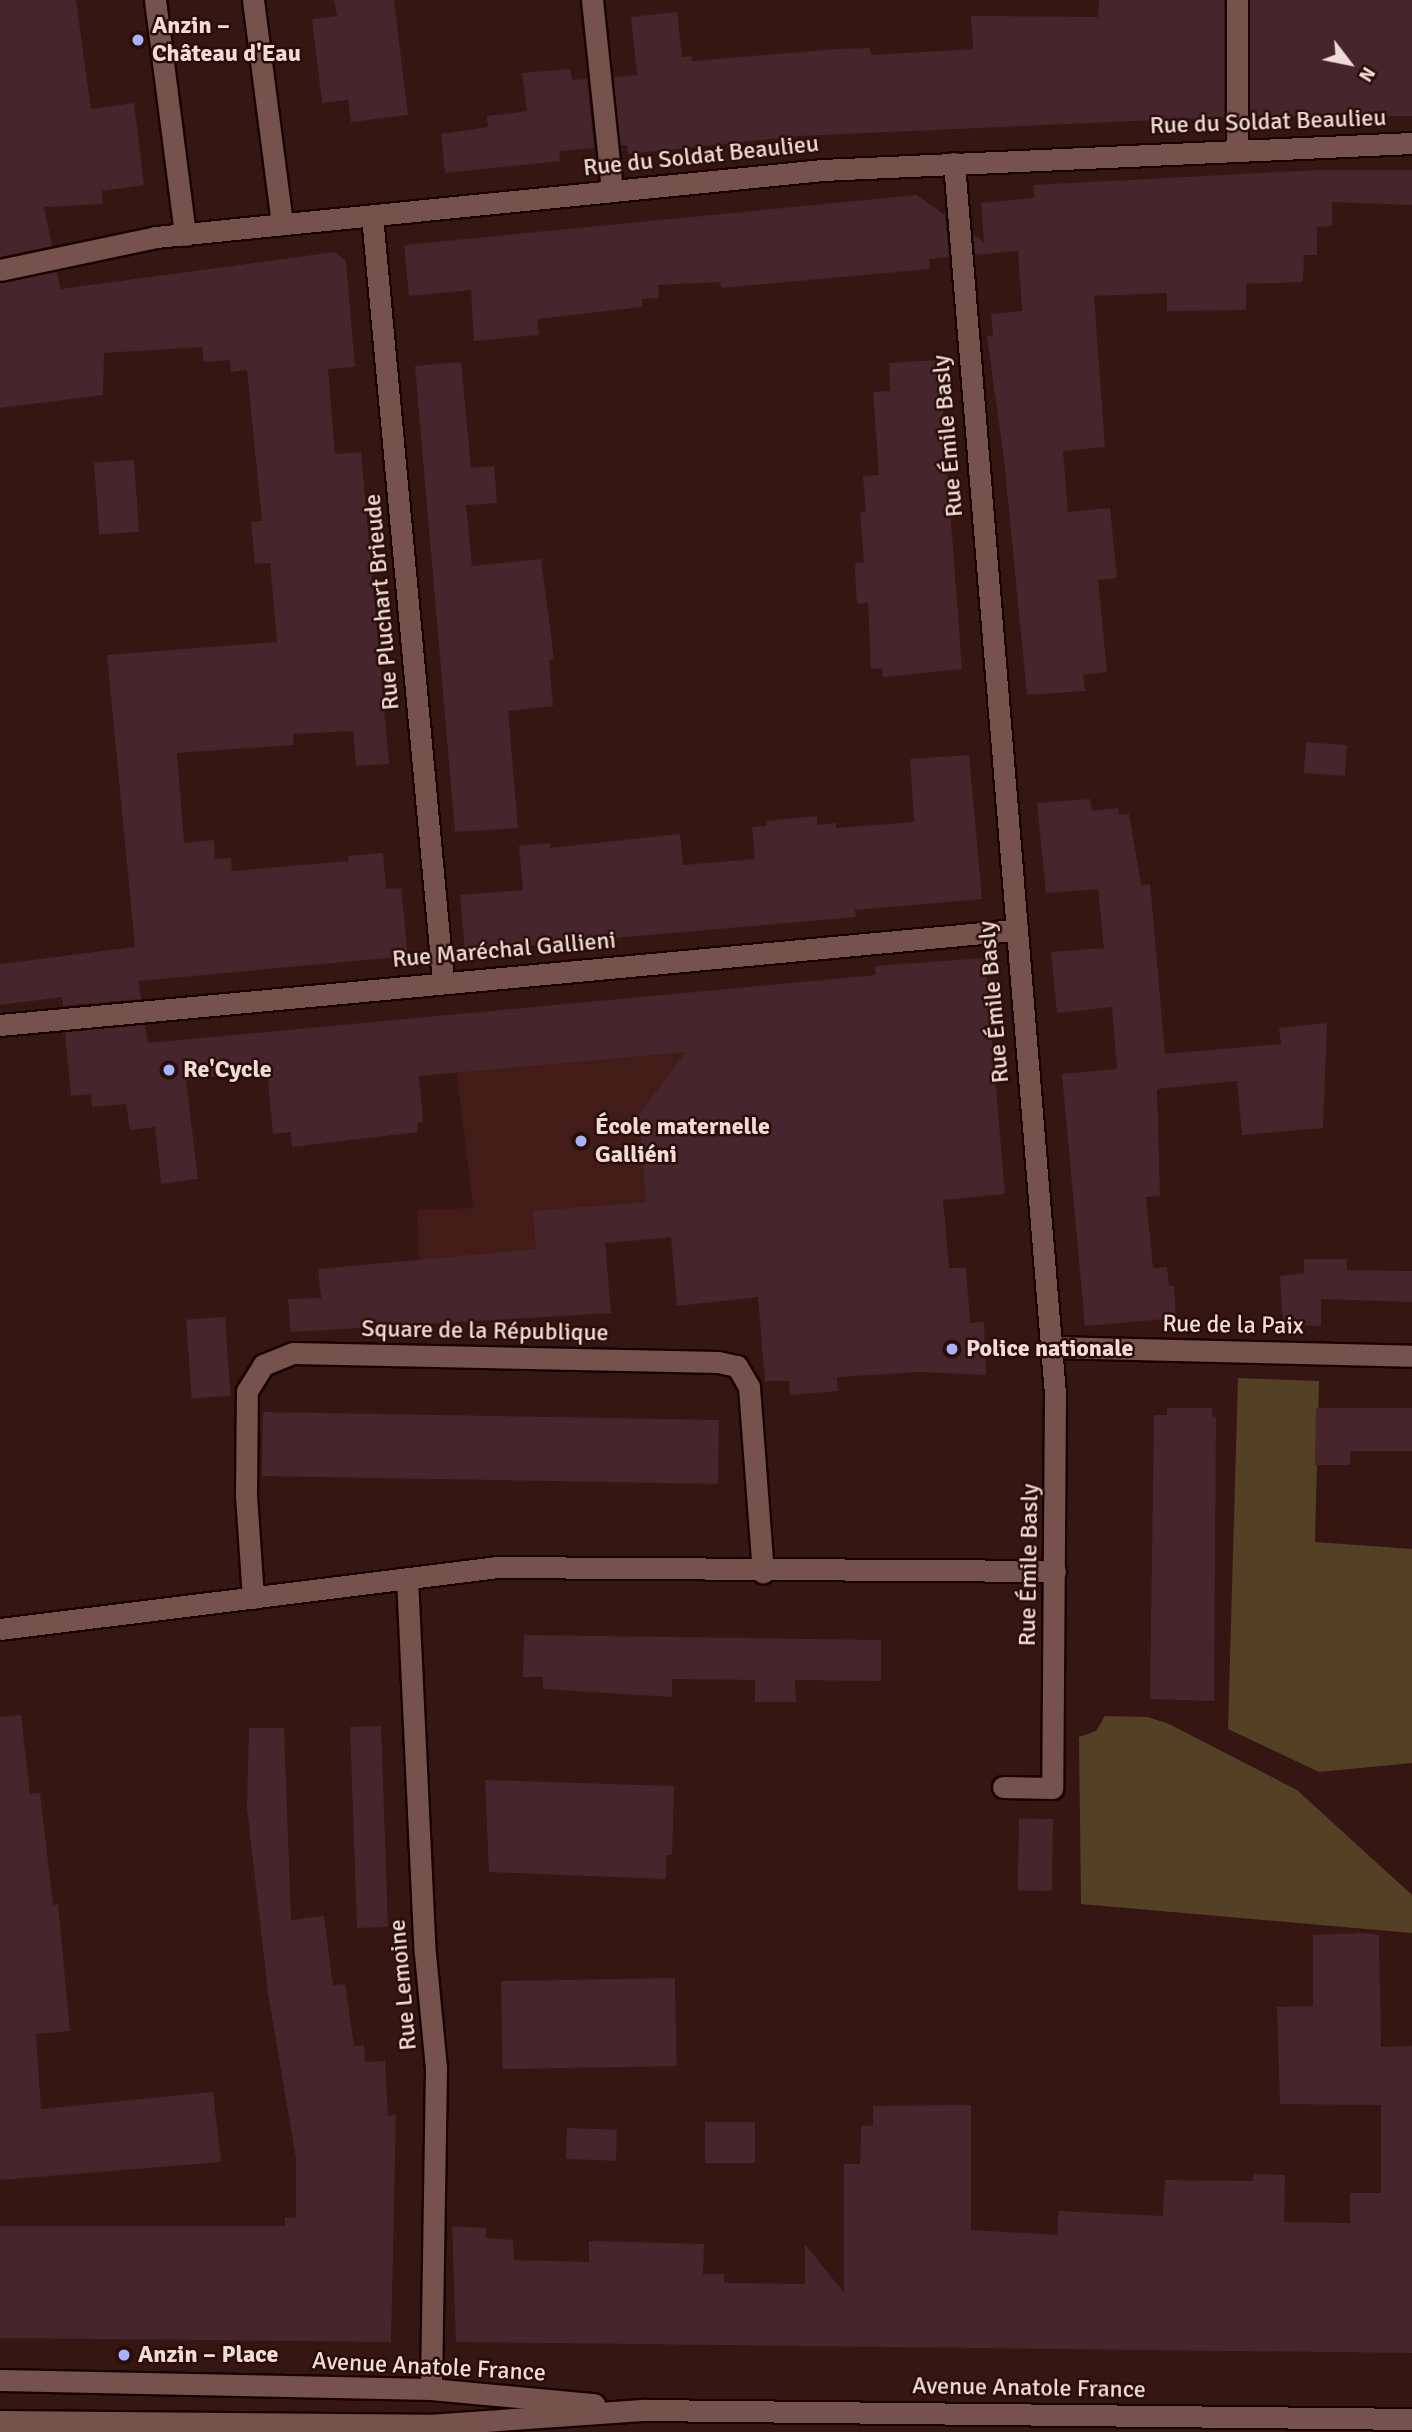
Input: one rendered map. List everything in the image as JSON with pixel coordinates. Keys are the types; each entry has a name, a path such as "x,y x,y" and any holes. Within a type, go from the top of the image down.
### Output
{"street":[{"path":"155,0 185,235"},
{"path":"253,0 282,225"},
{"path":"592,0 612,191"},
{"path":"1237,0 1237,149"},
{"name":"Rue du Soldat Beaulieu","path":"0,270 126,242 822,170 1412,143"},
{"name":"Rue Émile Basly","path":"954,163 1014,930 1052,1347 1055,1571 1052,1788 1003,1787"},
{"name":"Rue Pluchart Brieude","path":"372,216 443,982"},
{"name":"Rue Maréchal Gallieni","path":"0,1025 1014,930"},
{"name":"Rue de la Paix","path":"1052,1347 1412,1356"},
{"name":"Square de la République","path":"253,1598 245,1401 252,1376 263,1365 293,1353 718,1362 737,1366 750,1387 763,1572"},
{"path":"0,1629 495,1567 763,1572 1055,1571"},
{"name":"Rue Lemoine","path":"407,1578 425,1954 436,2068 431,2389"},
{"name":"Avenue Anatole France","path":"0,2381 431,2389 645,2410"},
{"name":"Avenue Anatole France","path":"0,2421 428,2426 645,2410 1412,2419"}],"shaded area":[{"name":"École maternelle Galliéni","path":"685,993 705,1235 605,1243 611,1313 423,1324 417,1210 473,1208 450,1015"},
{"path":"1238,1378 1319,1381 1315,1542 1412,1549 1412,1763 1319,1772 1228,1729"},
{"path":"1105,1716 1148,1717 1169,1724 1297,1790 1412,1895 1412,1933 1081,1904 1079,1737 1096,1731"}],"building":[{"path":"0,0 76,0 91,109 134,103 144,185 102,191 103,204 44,207 52,246 0,257"},
{"path":"334,0 394,0 408,115 351,122 348,100 322,103 312,19 337,16"},
{"path":"1099,0 1224,0 1224,117 799,136 628,154 627,145 620,145 613,77 637,75 631,17 677,12 682,57 692,56 692,61 836,49 870,48 871,55 973,49 971,16 1098,17"},
{"path":"1250,0 1412,0 1412,116 1250,116"},
{"path":"570,69 572,80 587,79 594,148 559,151 560,161 445,173 441,134 488,127 487,116 527,111 522,73"},
{"path":"1317,170 1412,170 1412,205 1332,202 1332,226 1317,227 1317,255 1304,255 1303,282 1246,284 1246,310 1167,311 1167,293 1094,296 1105,447 1063,451 1068,512 1110,508 1117,578 1098,580 1107,672 1083,675 1085,691 1027,695 1004,459 987,336 993,336 991,314 1022,311 1018,251 975,255 973,234 984,242 981,203 1034,198 1033,185"},
{"path":"917,195 945,215 949,257 929,259 930,269 721,288 720,282 658,285 659,298 642,299 642,307 537,319 539,335 474,341 471,290 409,296 404,245"},
{"path":"335,252 346,261 355,367 328,369 335,454 361,452 389,764 356,766 353,731 293,734 294,745 177,753 184,843 214,840 215,859 231,858 232,871 349,861 348,856 383,853 386,889 401,888 408,956 139,981 141,999 63,1006 62,997 0,1005 0,964 135,947 107,655 277,642 270,563 255,564 251,522 262,521 247,370 231,372 230,360 204,362 202,347 104,353 103,395 0,408 0,283 57,271 60,289"},
{"path":"939,360 962,669 883,677 882,668 871,669 868,603 857,604 855,568 856,563 864,562 860,512 866,511 863,476 879,475 873,392 890,391 889,363"},
{"path":"461,362 471,468 494,466 497,503 466,505 472,566 541,559 554,659 549,660 553,706 508,711 518,828 455,832 415,366"},
{"path":"134,460 139,532 99,535 94,463"},
{"path":"1306,742 1347,745 1345,776 1304,773"},
{"path":"969,755 982,899 855,910 856,917 465,951 460,895 523,890 519,846 550,843 550,848 680,834 683,865 755,859 752,827 767,826 766,821 817,816 817,825 836,823 836,828 914,822 910,759"},
{"path":"1090,799 1092,811 1118,808 1119,815 1129,814 1141,885 1150,884 1165,1054 1281,1044 1279,1028 1327,1023 1323,1128 1242,1135 1237,1081 1157,1089 1160,1196 1146,1197 1153,1268 1167,1267 1169,1286 1174,1286 1176,1318 1085,1326 1062,1074 1117,1069 1112,1007 1057,1013 1051,952 1104,948 1098,889 1046,893 1037,803"},
{"path":"985,958 1005,1194 943,1200 949,1268 966,1268 970,1323 984,1322 986,1375 919,1372 837,1377 838,1391 790,1395 789,1381 765,1381 758,1297 677,1306 671,1237 605,1243 611,1313 291,1332 288,1299 321,1298 318,1269 536,1249 533,1211 646,1202 639,1114 686,1052 419,1076 423,1122 417,1123 418,1132 292,1147 291,1132 273,1134 267,1071 186,1080 198,1179 161,1184 155,1127 130,1130 126,1104 92,1107 91,1094 71,1096 65,1032 145,1025 148,1043 876,975 875,966"},
{"path":"1304,1259 1347,1259 1347,1270 1412,1271 1412,1302 1321,1299 1321,1326 1283,1325 1280,1276 1304,1273"},
{"path":"225,1317 231,1396 192,1399 186,1320"},
{"path":"1167,1408 1212,1408 1212,1416 1216,1417 1214,1701 1150,1699 1154,1415 1167,1415"},
{"path":"1316,1408 1412,1408 1412,1451 1350,1451 1350,1465 1315,1465"},
{"path":"263,1412 719,1420 718,1484 262,1476"},
{"path":"524,1635 881,1640 881,1681 795,1680 796,1702 755,1702 755,1680 672,1679 672,1697 543,1689 543,1677 523,1677"},
{"path":"21,1715 30,1794 40,1793 53,1905 58,1904 70,2031 36,2034 41,2109 213,2092 221,2162 0,2180 0,1717"},
{"path":"381,1726 388,1927 357,1928 350,1727"},
{"path":"249,1728 284,1728 291,1920 324,1916 333,1985 345,1984 354,2046 364,2045 365,2062 385,2061 388,2116 396,2114 391,2342 0,2338 0,2226 285,2226 285,2217 296,2218 296,2158 268,1993 247,1808"},
{"path":"485,1780 674,1786 672,1855 666,1855 666,1879 489,1872"},
{"path":"1019,1818 1053,1819 1052,1891 1018,1890"},
{"path":"1313,1935 1379,1935 1381,2047 1412,2046 1412,2353 456,2342 452,2226 486,2228 486,2238 513,2240 514,2260 589,2262 589,2241 704,2244 703,2274 724,2274 724,2283 805,2284 805,2244 844,2293 844,2164 860,2164 861,2126 873,2126 873,2106 971,2105 971,2230 1057,2235 1059,2211 1163,2216 1165,2180 1253,2181 1253,2174 1285,2175 1284,2222 1350,2223 1350,2193 1381,2193 1381,2105 1280,2104 1277,2007 1313,2006"},
{"path":"675,1978 677,2066 503,2069 501,1981"},
{"path":"705,2122 755,2122 755,2163 705,2163"},
{"path":"567,2128 617,2130 616,2161 566,2159"}],"place":[{"name":"Anzin – Château d'Eau","path":"138,40"},
{"name":"Re'Cycle","path":"169,1070"},
{"name":"École maternelle Galliéni","path":"581,1141"},
{"name":"Police nationale","path":"952,1349"},
{"name":"Anzin – Place","path":"124,2355"}]}
